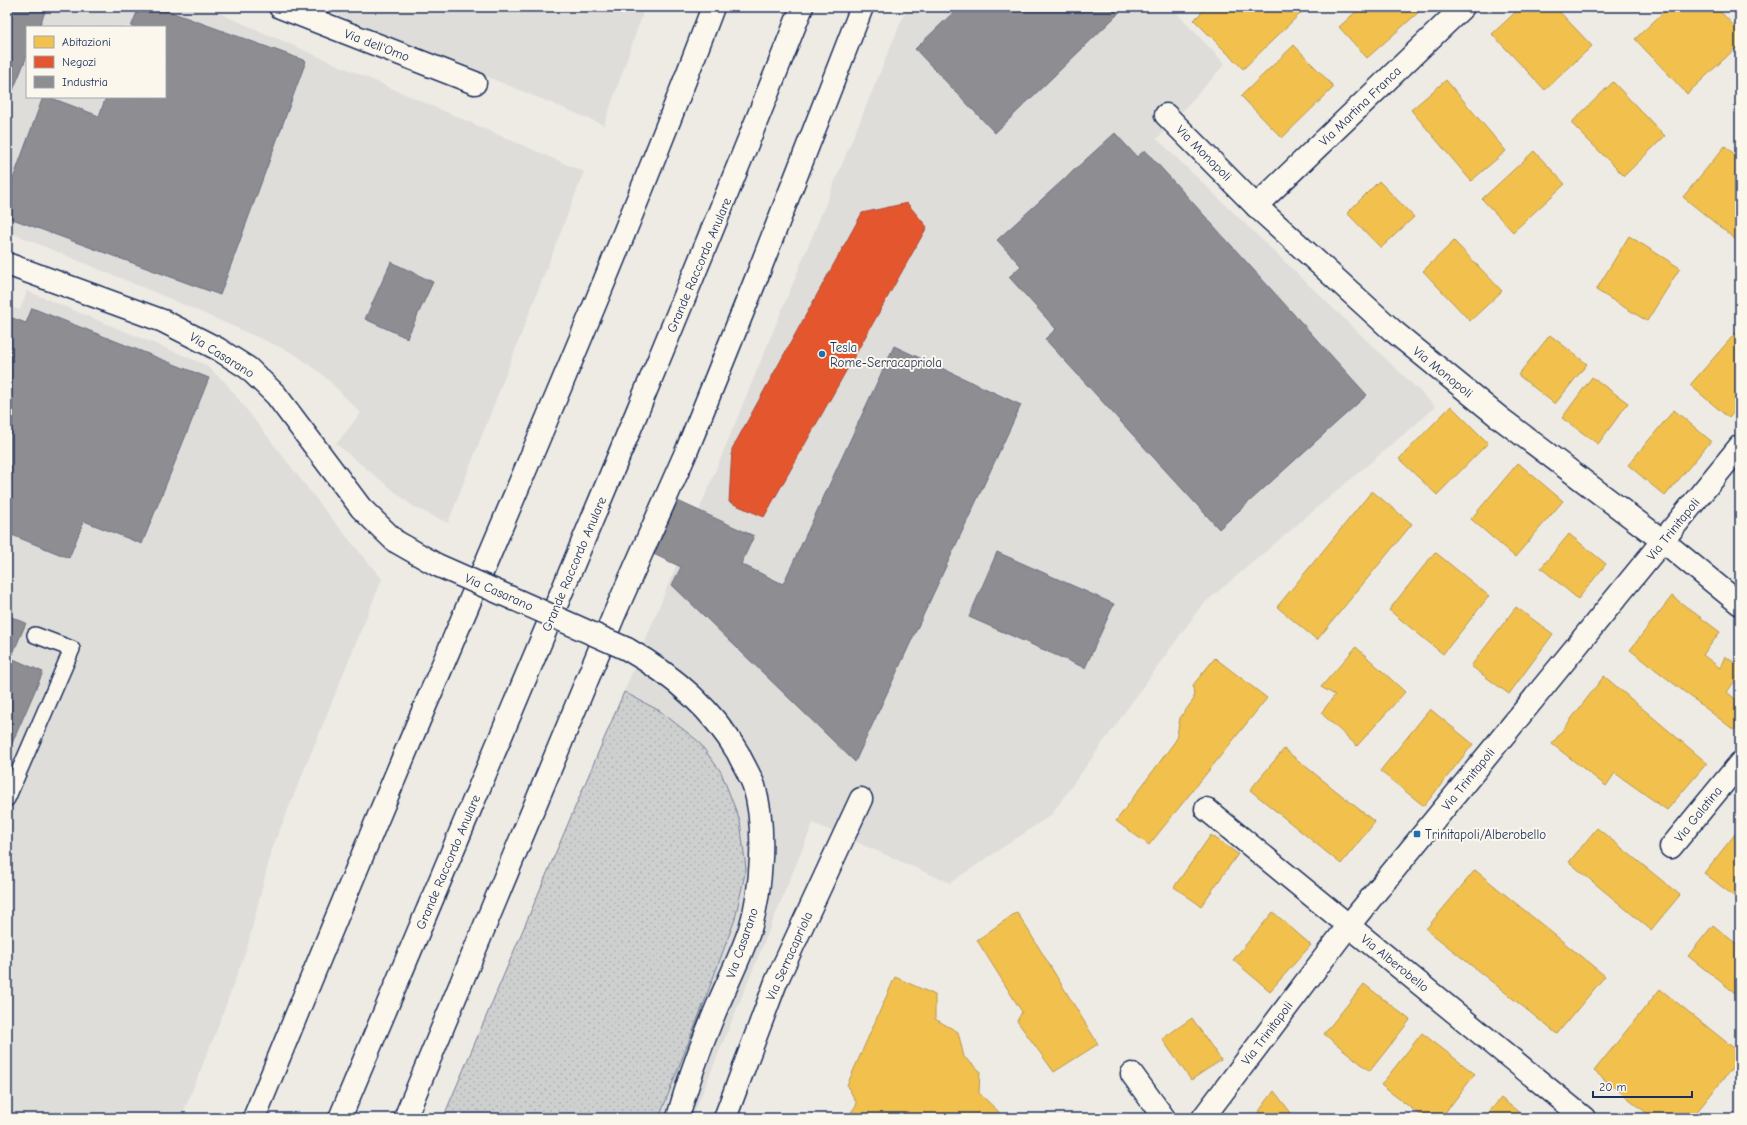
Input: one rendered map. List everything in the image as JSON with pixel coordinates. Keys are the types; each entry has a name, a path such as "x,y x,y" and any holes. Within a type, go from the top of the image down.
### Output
{"main road":[{"name":"Via dell'Omo","path":"280,7 475,83"},
{"path":"254,1118 430,695 588,323 664,136 713,7"},
{"name":"Grande Raccordo Anulare","path":"340,1118 538,650 731,186 802,7"},
{"path":"405,1118 614,615 687,450 765,257 862,7"},
{"name":"Via Martina Franca","path":"1256,206 1463,7"},
{"name":"Via Monopoli","path":"1166,115 1256,206 1365,306 1420,354 1663,541 1740,604"},
{"name":"Via Casarano","path":"7,264 163,321 218,348 248,368 276,395 361,508 395,541 437,565 627,649 676,680 694,696 721,727 744,766 753,785 760,818 762,843 760,883 750,927 740,957 706,1033 678,1118"},
{"name":"Via Trinitapoli","path":"1203,1118 1349,925 1740,446"},
{"name":"Via Galatina","path":"1671,847 1740,763"},
{"name":"Via Serracapriola","path":"725,1118 776,982 861,799"},
{"name":"Via Alberobello","path":"1206,809 1584,1118"},
{"path":"1132,1074 1164,1118"}],"lane":[{"path":"7,799 72,649 35,635"}],"shaded area":[{"path":"7,7 205,7 584,172 448,523 414,507 336,444 361,413 322,374 293,353 173,300 7,231"},
{"path":"319,7 645,7 604,125"},
{"path":"907,7 1171,7 1225,64 1157,139 1436,407 1201,606 1051,815 950,883 813,823 692,1118 448,1118"},
{"path":"27,291 204,364 225,382 327,513 382,579 272,849 247,948 214,1037 181,1118 7,1118 7,305 20,310"},
{"path":"624,692 660,711 698,741 721,772 740,821 746,869 735,919 659,1118 443,1118"}],"building: Abitazioni":[{"path":"1207,7 1307,7 1243,69 1194,20"},
{"path":"1361,7 1417,7 1420,11 1367,58 1339,27"},
{"path":"1521,7 1555,7 1592,46 1545,90 1492,34"},
{"path":"1669,7 1716,7 1740,32 1740,44 1687,94 1635,39"},
{"path":"1294,45 1334,87 1282,138 1241,96"},
{"path":"1446,80 1506,151 1471,181 1411,110"},
{"path":"1613,82 1665,136 1624,176 1571,123"},
{"path":"1725,146 1740,159 1740,243 1683,197"},
{"path":"1534,151 1565,184 1513,232 1482,199"},
{"path":"1379,181 1414,217 1381,248 1347,213"},
{"path":"1629,236 1680,268 1647,321 1596,290"},
{"path":"1454,241 1502,291 1470,321 1423,271"},
{"path":"1740,328 1740,405 1729,418 1690,385"},
{"path":"1550,335 1587,364 1555,404 1518,375"},
{"path":"1592,377 1628,403 1598,444 1562,418"},
{"path":"1451,406 1488,443 1437,495 1399,459"},
{"path":"1674,410 1711,441 1665,496 1628,465"},
{"path":"1518,463 1563,501 1515,557 1471,519"},
{"path":"1372,491 1412,524 1317,640 1277,607"},
{"path":"1569,534 1606,564 1578,599 1541,568"},
{"path":"1435,552 1489,596 1443,654 1389,610"},
{"path":"1672,596 1720,632 1703,655 1720,668 1725,656 1740,667 1740,674 1727,692 1740,703 1740,722 1734,730 1630,650"},
{"path":"1516,607 1553,634 1509,694 1471,666"},
{"path":"1356,647 1405,692 1357,746 1321,713 1335,695 1321,687"},
{"path":"1215,658 1267,698 1149,845 1116,821 1176,740 1180,718 1194,699 1193,685"},
{"path":"1604,676 1707,763 1667,810 1615,773 1606,786 1552,744"},
{"path":"1430,709 1473,744 1424,806 1380,771"},
{"path":"1284,749 1375,822 1341,864 1250,790"},
{"path":"1597,828 1680,895 1651,930 1569,862"},
{"path":"1740,828 1740,898 1739,900 1704,873"},
{"path":"1211,835 1238,854 1201,906 1174,887"},
{"path":"1475,870 1605,976 1557,1034 1426,929"},
{"path":"1017,912 1098,1044 1054,1072 1017,1021 1022,1012 977,940"},
{"path":"1273,912 1311,945 1270,991 1233,960"},
{"path":"1713,925 1740,947 1740,997 1688,956"},
{"path":"895,977 935,995 935,1019 958,1032 964,1057 980,1071 979,1093 999,1112 997,1118 928,1118 917,1113 915,1118 847,1118 857,1104 847,1085"},
{"path":"1364,984 1410,1020 1370,1071 1324,1034"},
{"path":"1660,989 1740,1053 1740,1058 1692,1118 1653,1118 1594,1071"},
{"path":"1192,1018 1221,1060 1191,1080 1162,1039"},
{"path":"1422,1033 1475,1074 1441,1118 1424,1118 1381,1085"},
{"path":"1274,1091 1295,1118 1254,1118"},
{"path":"1501,1098 1526,1118 1484,1118"}],"building: Negozi":[{"path":"907,203 927,227 764,517 729,502 732,449 862,213"}],"building: Industria":[{"path":"7,7 47,7 39,26 26,26 26,58 7,105"},
{"path":"139,7 157,7 306,61 220,295 7,217 7,195 43,98 52,98 99,116 106,98 166,98 166,26 131,26"},
{"path":"959,7 1112,7 1118,14 995,133 915,49"},
{"path":"1115,133 1137,157 1145,150 1367,395 1219,529 1045,339 1056,329 1009,277 1021,266 997,240"},
{"path":"391,262 433,282 407,338 365,319"},
{"path":"32,308 209,378 142,544 84,521 69,558 7,533 7,316 26,323"},
{"path":"894,346 1021,405 855,762 672,585 681,567 645,550 669,497 754,536 741,564 783,584"},
{"path":"997,552 1114,604 1085,668 969,617"},
{"path":"7,615 26,623 11,658 43,672 7,755"}],"place":[{"name":"Tesla Rome-Serracapriola","path":"822,354"},
{"name":"Trinitapoli/Alberobello","path":"1417,834"}]}
